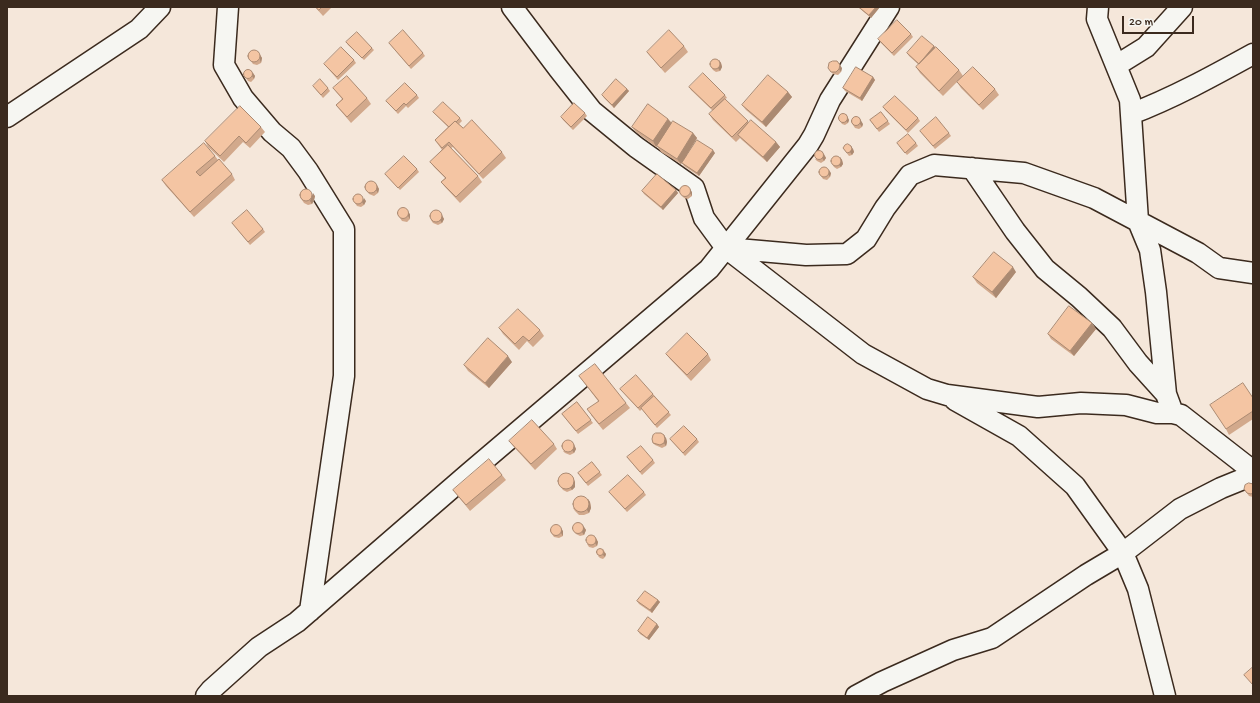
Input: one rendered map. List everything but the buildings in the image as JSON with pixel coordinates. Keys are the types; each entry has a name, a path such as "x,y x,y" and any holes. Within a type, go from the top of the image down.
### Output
{"street":[{"path":"7,117 139,29 160,7"},
{"path":"228,7 224,65 243,98 272,132 291,148 308,171 344,229 344,376 310,611"},
{"path":"512,7 592,111 636,147 694,188 704,218 726,248 863,354 927,389 947,395 1038,406 1081,403 1126,405 1157,413 1173,413 1181,415 1253,471"},
{"path":"204,694 259,647 297,622 709,269 808,145 830,100 889,7"},
{"path":"1098,7 1097,19 1130,100 1138,221 1150,250 1156,292 1166,394 1173,413"},
{"path":"1117,65 1146,47 1182,7"},
{"path":"1131,114 1157,104 1253,54"},
{"path":"726,248 806,255 847,254 866,239 885,208 910,175 934,165 1024,173 1094,198 1198,253 1219,268 1253,273"},
{"path":"972,168 1010,224 1044,269 1079,297 1112,328 1138,363 1166,394"},
{"path":"947,395 1019,436 1075,486 1123,553 1138,589 1165,696"},
{"path":"856,696 882,682 953,650 992,638 1086,575 1123,553 1180,509 1221,488 1253,475"}]}
